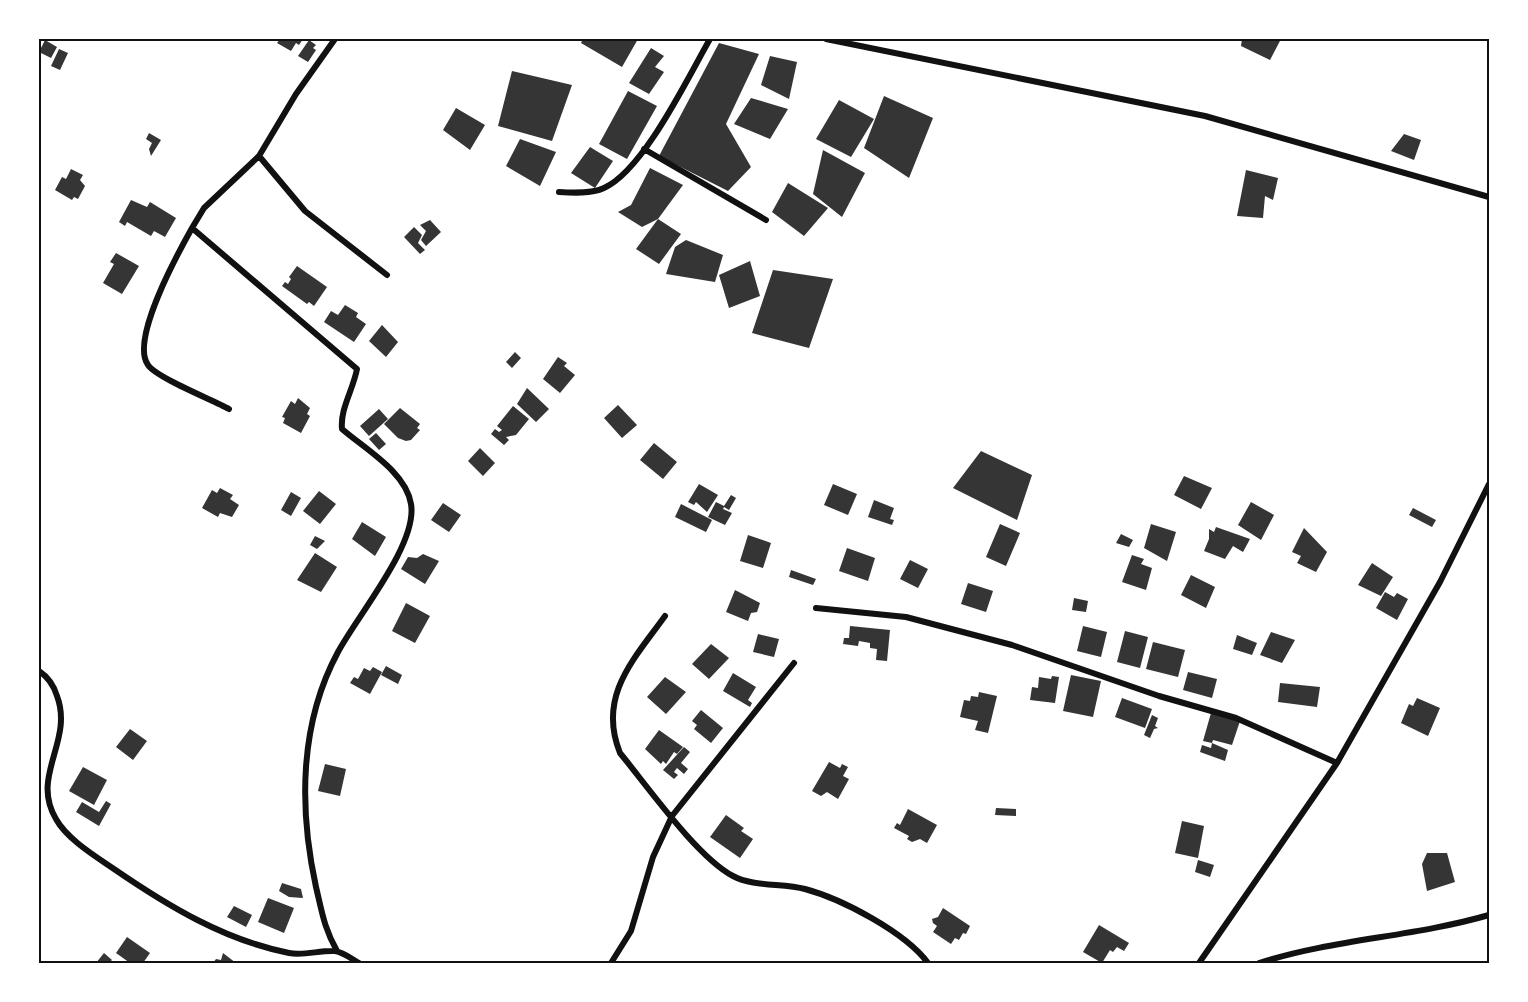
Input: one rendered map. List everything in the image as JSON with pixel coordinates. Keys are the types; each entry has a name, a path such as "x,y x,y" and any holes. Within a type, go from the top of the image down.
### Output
{"street":[{"path":"230,409 153,370 144,357 150,320 171,267 204,208 259,156 296,94 335,39"},
{"path":"559,192 577,194 604,188 622,175 644,149 710,39"},
{"path":"826,39 1205,116 1489,197"},
{"path":"644,149 766,220"},
{"path":"259,156 305,211 387,275"},
{"path":"192,228 357,369 353,388 341,416 342,429 403,482 411,504 411,526 399,553 337,653 314,708 307,745 306,800 311,861 322,920 337,951"},
{"path":"1199,963 1337,763 1440,582 1489,484"},
{"path":"816,608 906,617 1012,645 1159,696 1236,718 1337,763"},
{"path":"665,616 630,664 615,693 612,715 614,737 620,753 713,864 736,878 806,889 867,915 895,933 928,963"},
{"path":"610,963 631,931 653,857 672,816 794,663"},
{"path":"39,671 55,690 63,719 61,736 48,775 47,794 57,821 76,840 104,862 198,922 291,954 337,951 359,963"},
{"path":"1258,963 1291,953 1448,927 1489,915"}],"building":[{"path":"280,39 303,39 299,45 296,43 291,51 277,43"},
{"path":"583,39 638,39 622,67 581,43"},
{"path":"1242,39 1281,39 1270,60 1241,46"},
{"path":"45,40 57,47 51,58 39,52"},
{"path":"309,40 316,45 313,48 316,50 308,62 298,56"},
{"path":"719,43 759,54 726,124 751,167 728,191 659,156"},
{"path":"651,48 664,56 655,67 664,72 649,94 629,83"},
{"path":"59,49 68,53 60,70 51,66"},
{"path":"770,56 797,62 789,99 761,85"},
{"path":"512,71 572,85 552,141 498,126"},
{"path":"628,91 657,106 627,159 599,144"},
{"path":"884,96 933,118 909,178 864,148"},
{"path":"751,98 788,109 770,139 734,124"},
{"path":"839,100 874,119 851,157 816,139"},
{"path":"456,108 485,125 470,150 443,130"},
{"path":"149,133 161,140 151,156 149,149 152,143 146,139"},
{"path":"1404,134 1421,140 1414,160 1391,151"},
{"path":"520,139 556,152 540,186 506,166"},
{"path":"590,147 613,161 595,188 571,173"},
{"path":"823,150 865,173 842,217 813,194"},
{"path":"650,168 683,185 658,219 642,227 618,212 631,205"},
{"path":"71,169 83,175 80,180 85,186 78,199 74,197 72,200 55,190 62,177 66,179"},
{"path":"1246,170 1278,178 1273,200 1265,196 1263,218 1237,216"},
{"path":"788,183 828,208 804,236 772,212"},
{"path":"131,200 147,207 150,202 176,218 165,237 154,231 151,236 127,222 125,226 119,222"},
{"path":"658,219 681,234 659,264 636,249"},
{"path":"430,220 441,232 426,246 421,240 426,231 420,225"},
{"path":"414,227 422,235 418,243 425,250 420,254 404,237"},
{"path":"686,240 723,255 715,282 666,274 675,247"},
{"path":"116,253 139,266 122,294 103,283 114,264 110,262"},
{"path":"750,261 760,296 729,308 719,275"},
{"path":"297,266 327,287 314,306 309,302 307,304 282,286 285,282 288,284 291,279 289,277"},
{"path":"773,270 833,279 809,348 752,333"},
{"path":"345,305 358,313 356,317 366,324 354,342 324,322 331,311 338,315"},
{"path":"382,325 398,342 386,357 369,341"},
{"path":"515,352 521,358 512,368 506,362"},
{"path":"558,357 567,363 564,366 575,375 560,393 543,379"},
{"path":"527,388 549,409 536,422 517,404"},
{"path":"298,398 310,408 307,414 310,416 301,433 283,423 285,418 282,417 291,401 295,404"},
{"path":"618,405 637,425 622,438 604,418"},
{"path":"513,406 529,419 516,435 506,437 509,440 504,445 491,434 495,429 499,432 502,430 497,426"},
{"path":"400,408 420,424 417,428 420,430 411,440 398,438 384,424"},
{"path":"379,409 388,419 369,436 360,426"},
{"path":"376,433 386,444 379,450 369,439"},
{"path":"654,443 677,462 663,479 640,460"},
{"path":"480,448 495,463 483,476 468,461"},
{"path":"981,451 1032,475 1017,520 953,488"},
{"path":"1184,476 1212,488 1201,509 1174,495"},
{"path":"699,484 718,495 707,512 696,502 694,505 688,502"},
{"path":"833,484 857,494 848,515 824,505"},
{"path":"220,488 233,495 230,499 239,505 232,517 220,513 218,517 202,508 212,490 217,493"},
{"path":"319,491 336,504 320,524 303,511"},
{"path":"291,492 301,498 291,516 281,510"},
{"path":"731,495 736,498 729,510 724,507 723,509 732,513 725,525 708,517 716,502 724,506"},
{"path":"874,500 894,508 890,519 894,520 892,525 868,517"},
{"path":"1251,502 1274,515 1261,540 1238,525"},
{"path":"443,503 461,515 449,532 431,520"},
{"path":"681,504 712,520 706,532 675,517"},
{"path":"1413,508 1436,520 1432,527 1409,515"},
{"path":"362,522 386,537 375,556 352,539"},
{"path":"1000,524 1020,533 1006,566 986,557"},
{"path":"1151,524 1176,532 1167,561 1144,548"},
{"path":"1216,527 1250,539 1243,552 1233,546 1225,559 1204,551 1209,539 1209,529 1214,532"},
{"path":"1304,528 1327,552 1316,572 1297,563 1301,556 1292,552"},
{"path":"1121,534 1133,540 1129,547 1116,543"},
{"path":"748,535 771,543 763,568 740,561"},
{"path":"315,536 325,541 317,549 310,545"},
{"path":"847,548 875,558 868,581 839,571"},
{"path":"315,553 337,567 321,592 297,580"},
{"path":"423,554 439,561 425,584 401,569 408,557 417,558"},
{"path":"1132,555 1144,559 1141,564 1152,568 1146,590 1122,582"},
{"path":"910,560 928,569 918,588 900,579"},
{"path":"1372,563 1393,577 1381,596 1358,585"},
{"path":"791,570 816,579 813,585 789,577"},
{"path":"1191,575 1215,587 1206,608 1181,595"},
{"path":"968,583 993,591 986,612 961,604"},
{"path":"735,590 760,603 757,612 751,613 748,621 726,612"},
{"path":"1385,592 1394,597 1397,593 1408,599 1397,620 1376,608"},
{"path":"1074,598 1088,601 1086,612 1072,610"},
{"path":"406,603 430,616 415,643 392,631"},
{"path":"850,626 890,630 887,661 876,660 877,649 870,648 870,643 859,641 858,646 843,644 844,638 849,638"},
{"path":"1083,626 1107,632 1101,657 1077,651"},
{"path":"1125,631 1148,637 1140,668 1117,662"},
{"path":"1271,632 1295,640 1282,663 1260,655"},
{"path":"758,634 779,639 774,657 753,652"},
{"path":"1237,635 1257,643 1252,655 1233,649"},
{"path":"1153,642 1185,650 1178,677 1146,669"},
{"path":"711,644 729,658 709,679 692,664"},
{"path":"386,666 402,675 398,684 381,675"},
{"path":"373,667 382,672 370,694 350,683 354,677 358,679 364,668 370,671"},
{"path":"1188,672 1217,679 1212,698 1183,690"},
{"path":"733,673 756,687 748,700 752,703 750,707 723,691"},
{"path":"1071,675 1101,681 1093,717 1063,711"},
{"path":"1052,676 1059,677 1055,703 1030,700 1032,687 1038,688 1039,677 1051,679"},
{"path":"665,677 686,692 666,714 647,697"},
{"path":"1280,683 1320,687 1317,707 1278,702"},
{"path":"979,692 997,696 988,733 975,730 978,721 960,717 964,700 970,701 971,696 978,697"},
{"path":"1122,698 1152,709 1145,728 1115,717"},
{"path":"1417,698 1440,708 1428,736 1401,723 1409,704 1413,706"},
{"path":"701,710 723,728 711,743 694,729 697,725 692,721"},
{"path":"1211,713 1240,721 1232,745 1213,740 1212,743 1203,741"},
{"path":"1152,715 1158,718 1155,726 1158,728 1154,729 1150,738 1144,735"},
{"path":"130,729 147,741 133,760 116,747"},
{"path":"659,730 683,747 677,754 674,752 666,764 663,761 661,764 645,749"},
{"path":"1212,743 1228,750 1225,761 1200,752 1202,745 1211,748"},
{"path":"684,747 690,752 681,763 688,769 684,774 677,768 674,772 678,775 674,779 663,770"},
{"path":"829,762 840,768 842,764 848,767 843,776 849,779 838,799 827,792 821,796 812,791"},
{"path":"325,764 346,769 340,796 318,791"},
{"path":"83,767 107,780 94,805 69,791"},
{"path":"106,801 111,804 99,826 76,812 82,802 99,812"},
{"path":"996,808 1016,809 1016,816 995,815"},
{"path":"908,809 937,825 927,843 920,839 912,842 907,839 909,836 894,828 897,823 900,825"},
{"path":"726,815 744,828 741,831 753,839 740,858 710,837"},
{"path":"1182,821 1204,826 1198,858 1175,853"},
{"path":"1427,853 1447,853 1455,882 1427,891 1422,864"},
{"path":"1198,860 1214,865 1210,877 1195,872"},
{"path":"282,883 301,889 303,898 289,897 279,891"},
{"path":"268,898 294,908 284,933 258,922"},
{"path":"234,906 252,915 246,927 227,917"},
{"path":"943,908 970,926 966,934 963,933 959,940 955,938 951,944 933,932 937,926 932,919 938,917"},
{"path":"1099,925 1129,943 1124,951 1117,947 1113,952 1110,950 1102,963 1083,952"},
{"path":"127,937 150,953 143,963 130,963 116,953"},
{"path":"104,953 112,960 109,963 96,963"},
{"path":"223,953 236,963 213,963 216,959 221,960"}]}
